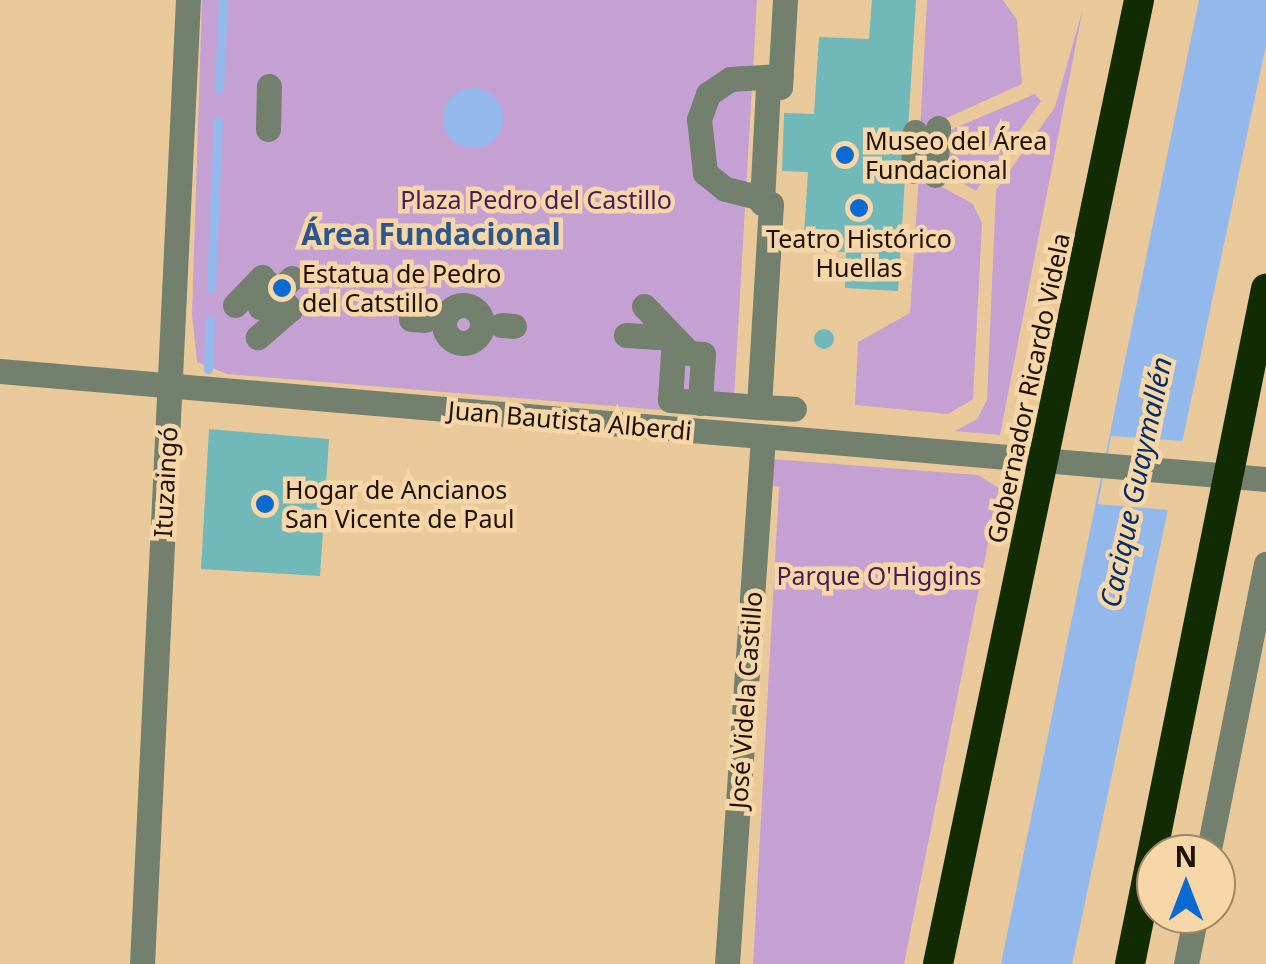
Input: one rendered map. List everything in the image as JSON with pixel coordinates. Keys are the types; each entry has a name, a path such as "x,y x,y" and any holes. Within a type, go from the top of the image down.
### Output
{"highway":[{"name":"Gobernador Ricardo Videla","path":"938,964 1139,0"},
{"path":"1130,964 1225,476 1266,289"}],"street":[{"name":"Ituzaingó","path":"142,964 188,0"},
{"path":"781,76 730,79 708,94 689,116 688,148 714,182 762,198 768,87 780,87 781,76 785,0"},
{"name":"José Videla Castillo","path":"727,964 773,416 771,204 762,198"},
{"path":"258,340 268,295"},
{"path":"644,306 673,349"},
{"path":"461,349 447,333 463,318"},
{"path":"636,336 703,354 700,402 773,416"},
{"name":"Juan Bautista Alberdi","path":"0,371 170,386 773,416 1044,460 1266,479"},
{"path":"1212,834 1266,564"},
{"path":"1186,964 1192,934"}],"green space":[{"name":"Plaza Pedro del Castillo","path":"202,0 757,0 733,416 227,374 197,362 192,314"},
{"path":"927,0 1003,0 1017,20 1022,84 920,130"},
{"path":"1083,8 1000,435 955,431 977,419 987,400 996,190 1055,107"},
{"path":"1035,94 1041,101 976,191 942,172 943,133"},
{"path":"919,174 973,204 982,223 973,399 948,414 855,405 858,342 910,313"},
{"name":"Parque O'Higgins","path":"772,459 978,475 999,488 904,964 753,964 779,487 766,485"}],"water":[{"name":"Cacique Guaymallén","path":"1199,0 1266,0 1266,45 1072,964 1001,964"},
{"path":"473,88 494,97 503,118 494,139 473,148 452,139 443,118 452,97"}],"pier":[{"path":"1111,436 1183,441 1169,510 1098,504"}],"building":[{"name":"Museo del Área Fundacional","path":"872,0 916,0 898,291 845,288 846,252 803,250 808,172 782,171 784,113 814,114 819,37 869,39"},
{"path":"820,329 828,329 834,339 828,349 820,349 814,343 814,335"},
{"name":"Hogar de Ancianos San Vicente de Paul","path":"209,429 329,439 320,576 201,569"}],"waterway":[{"path":"219,89 223,0"},
{"path":"211,288 218,121"},
{"path":"208,369 210,320"}],"place":[{"name":"Museo del Área Fundacional","path":"845,155"},
{"name":"Teatro Histórico Huellas","path":"859,208"},
{"name":"Estatua de Pedro del Catstillo","path":"282,288"},
{"name":"Hogar de Ancianos San Vicente de Paul","path":"265,504"}],"district":[{"name":"Área Fundacional","path":"431,234"}]}
